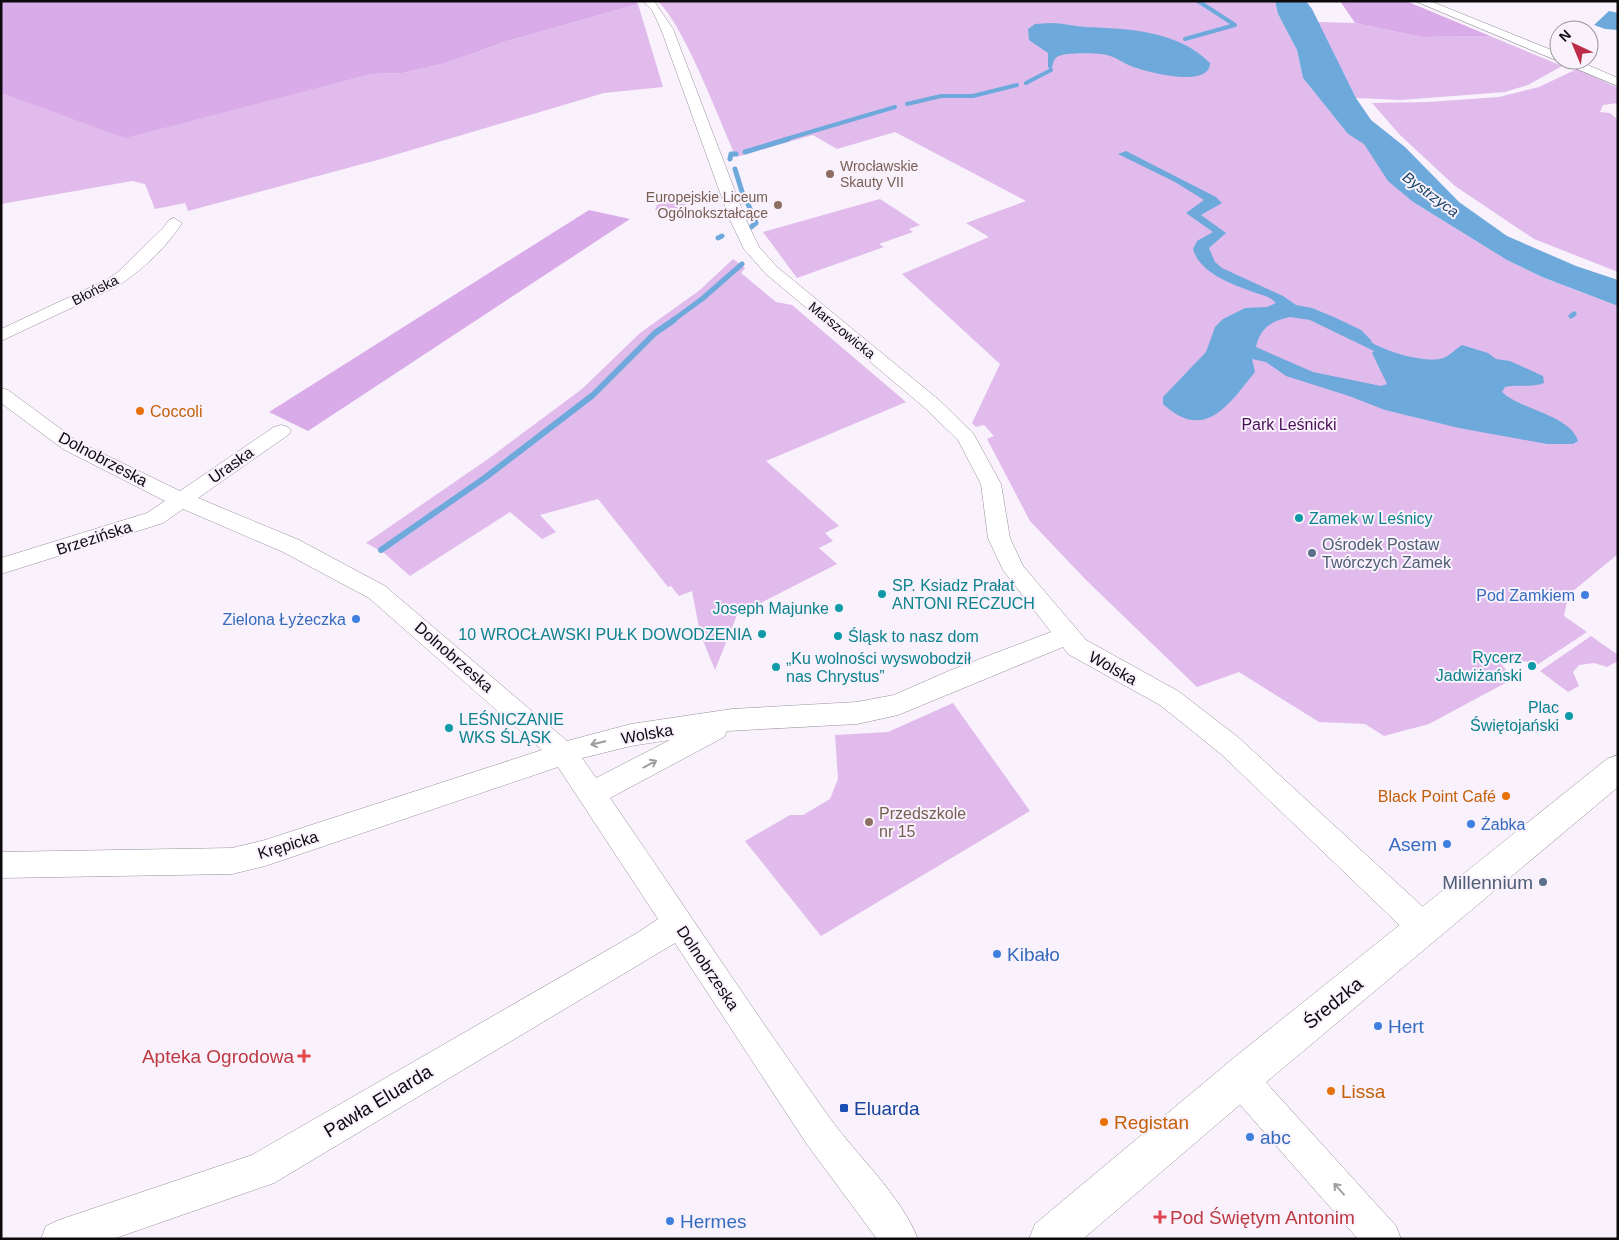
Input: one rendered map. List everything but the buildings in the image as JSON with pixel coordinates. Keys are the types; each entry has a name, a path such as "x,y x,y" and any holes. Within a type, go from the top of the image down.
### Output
{"main road":[{"name":"Średzka","path":"1050,1239 1240,1079 1618,768"}],"street":[{"name":"Marszowicka","path":"648,1 665,23 738,220 752,249 771,270 932,404 966,437 991,484 999,538 1014,570 1067,635"},
{"path":"1420,1 1549,53"},
{"path":"1590,70 1618,82"},
{"name":"Błońska","path":"1,336 118,279 169,231 174,223"},
{"name":"Dolnobrzeska","path":"1,394 70,445 182,500 291,546 377,592 479,678 563,754 592,794 818,1131 860,1182 900,1239"},
{"name":"Uraska","path":"182,500 281,431"},
{"name":"Brzezińska","path":"1,566 155,518 182,500"},
{"name":"Wolska","path":"563,754 630,735 732,720 857,713 898,705 960,677 1067,635 1086,653 1168,698 1230,746 1424,928"},
{"name":"Wolska","path":"592,794 732,720"},
{"name":"Krępicka","path":"1,865 232,861 265,853 361,822 563,754"},
{"name":"Pawła Eluarda","path":"59,1239 261,1170 648,944 678,924"},
{"path":"1240,1079 1383,1239"}],"green space":[{"name":"Park Leśnicki","path":"657,1 1275,1 1278,14 1297,50 1303,78 1348,134 1364,143 1389,181 1413,202 1507,260 1542,277 1618,306 1618,554 1573,591 1568,597 1564,616 1587,632 1537,665 1514,659 1502,665 1511,675 1509,681 1429,724 1384,736 1365,724 1319,722 1239,672 1197,687 1086,580 1030,521 987,439 994,436 984,425 976,427 972,423 1000,364 902,274 989,237 966,223 1026,201 895,132 837,149 813,135 736,157 689,50 667,12"},
{"path":"638,4 663,87 604,93 381,159 188,211 185,203 155,209 145,184 132,181 1,204 1,93 125,137 372,74 403,73 446,63 507,41"},
{"path":"1318,22 1355,23 1421,37 1490,36 1549,61 1549,70 1555,70 1528,85 1505,92 1401,100 1356,98"},
{"path":"1575,70 1579,70 1618,88 1618,103 1603,105 1600,112 1610,113 1618,120 1618,272 1534,239 1455,186 1400,135 1372,103 1428,102 1499,97 1539,87"},
{"path":"880,199 920,225 909,229 913,232 879,244 884,247 797,278 763,232"},
{"path":"666,202 685,204 690,213 680,216 655,210 657,205"},
{"path":"733,259 745,268 741,273 776,302 792,305 906,402 766,461 839,526 825,533 833,541 819,548 837,564 737,615 715,670 700,633 692,591 679,596 671,586 668,587 598,499 540,515 556,532 542,539 510,512 410,576 384,553 366,543 488,459 582,389 640,333 700,290"},
{"path":"1591,636 1618,655 1618,661 1607,667 1594,663 1579,665 1573,672 1579,686 1568,692 1540,671"},
{"name":"Przedszkole nr 15","path":"953,703 1030,811 821,936 745,841 790,815 803,815 830,799 838,779 835,735 888,732"}],"shaded area":[{"path":"1,1 635,1 638,4 507,41 446,63 403,73 372,74 125,138 1,93"},
{"path":"1340,1 1406,1 1490,36 1421,37 1355,23"},
{"path":"589,210 630,219 308,431 269,412"}],"water":[{"name":"Bystrzyca","path":"1275,1 1306,1 1312,9 1356,98 1371,120 1405,147 1459,202 1507,236 1576,266 1618,280 1618,306 1542,277 1507,260 1413,202 1388,181 1364,144 1348,134 1303,78 1297,50 1278,14"},
{"path":"1609,11 1618,13 1618,30 1599,27 1599,20"},
{"path":"1051,23 1152,33 1183,44 1197,52 1210,63 1207,71 1200,75 1189,77 1163,75 1139,69 1107,55 1089,53 1061,55 1054,61 1051,70 1048,67 1048,53 1029,40 1028,29 1035,24"},
{"path":"1126,151 1216,197 1222,203 1201,215 1226,233 1209,248 1215,262 1222,268 1283,296 1296,305 1312,308 1361,330 1371,342 1395,353 1416,358 1436,359 1446,357 1462,345 1488,353 1496,359 1510,361 1543,376 1544,383 1505,387 1502,392 1521,404 1565,425 1573,432 1578,441 1573,444 1547,444 1459,428 1385,410 1349,396 1286,376 1266,362 1252,359 1255,372 1236,396 1215,415 1204,419 1191,420 1178,415 1163,404 1163,397 1206,352 1215,327 1223,319 1245,308 1267,307 1276,303 1266,296 1232,284 1215,275 1201,264 1196,257 1193,249 1197,241 1213,232 1186,213 1204,200 1175,182 1118,154","holes":["1290,317 1310,320 1374,351 1372,353 1387,384 1381,386 1313,372 1256,347 1260,335 1272,323"]}],"waterway":[{"path":"1185,39 1235,25 1198,1"},
{"path":"1026,83 1051,70"},
{"path":"907,104 941,96 973,96 1017,85"},
{"path":"783,140 895,107"},
{"path":"745,152 788,139"},
{"path":"730,159 731,154 736,154"},
{"path":"735,169 743,195"},
{"path":"748,204 756,223 751,227"},
{"path":"718,238 722,236"},
{"path":"672,321 702,299 742,264"},
{"path":"381,550 486,477 593,395 655,333 674,320"}],"place":[{"name":"Wrocławskie Skauty VII","path":"830,174"},
{"name":"Europejskie Liceum Ogólnokształcące","path":"778,205"},
{"name":"Coccoli","path":"140,411"},
{"name":"Zamek w Leśnicy","path":"1299,518"},
{"name":"Ośrodek Postaw Twórczych Zamek","path":"1312,553"},
{"name":"SP. Ksiadz Prałat ANTONI RECZUCH","path":"882,594"},
{"name":"Pod Zamkiem","path":"1585,595"},
{"name":"Joseph Majunke","path":"839,608"},
{"name":"Zielona Łyżeczka","path":"356,619"},
{"name":"10 WROCŁAWSKI PUŁK DOWODZENIA","path":"762,634"},
{"name":"Śląsk to nasz dom","path":"838,636"},
{"name":"Rycerz Jadwiżański","path":"1532,666"},
{"name":"„Ku wolności wyswobodził nas Chrystus”","path":"776,667"},
{"name":"Plac Świętojański","path":"1569,716"},
{"name":"LEŚNICZANIE WKS ŚLĄSK","path":"449,728"},
{"name":"Black Point Café","path":"1506,796"},
{"name":"Przedszkole nr 15","path":"869,822"},
{"name":"Żabka","path":"1471,824"},
{"name":"Asem","path":"1447,844"},
{"name":"Millennium","path":"1543,882"},
{"name":"Kibało","path":"997,954"},
{"name":"Hert","path":"1378,1026"},
{"name":"Apteka Ogrodowa","path":"304,1056"},
{"name":"Lissa","path":"1331,1091"},
{"name":"Eluarda","path":"844,1108"},
{"name":"Registan","path":"1104,1122"},
{"name":"abc","path":"1250,1137"},
{"name":"Pod Świętym Antonim","path":"1160,1217"},
{"name":"Hermes","path":"670,1221"}]}
